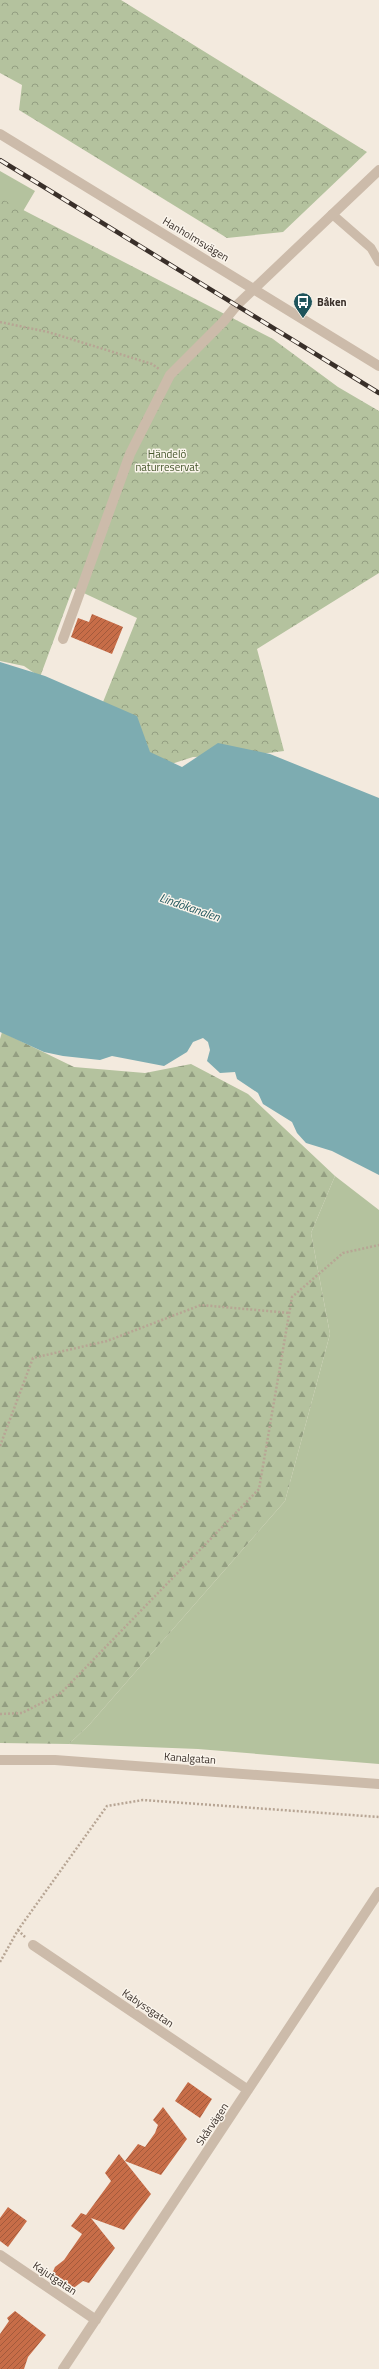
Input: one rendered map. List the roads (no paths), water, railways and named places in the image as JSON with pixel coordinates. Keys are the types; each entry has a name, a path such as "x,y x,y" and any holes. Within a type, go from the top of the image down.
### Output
{"street":[{"name":"Hanholmsvägen","path":"0,134 379,366"},
{"path":"63,639 130,454 170,375 253,289 379,170"},
{"name":"Kanalgatan","path":"0,1760 55,1760 379,1784"},
{"name":"Skårvägen","path":"63,2369 379,1892"},
{"name":"Kabyssgatan","path":"33,1945 248,2090"},
{"name":"Kajutgatan","path":"0,2255 96,2320"}],"lane":[{"path":"332,214 371,248 379,262"}],"water":[{"name":"Lindökanalen","path":"0,662 45,676 137,716 150,752 182,767 218,743 270,754 379,798 379,1175 332,1151 306,1143 297,1133 292,1122 263,1104 258,1093 237,1079 235,1072 220,1073 207,1061 210,1050 208,1042 203,1038 193,1042 187,1052 164,1066 112,1056 100,1060 63,1056 44,1052 0,1032"}],"railway":[{"path":"0,160 379,393"}],"place":[{"name":"Båken","path":"303,319"}],"park label":[{"name":"Händelö naturreservat","path":"167,460"}]}
